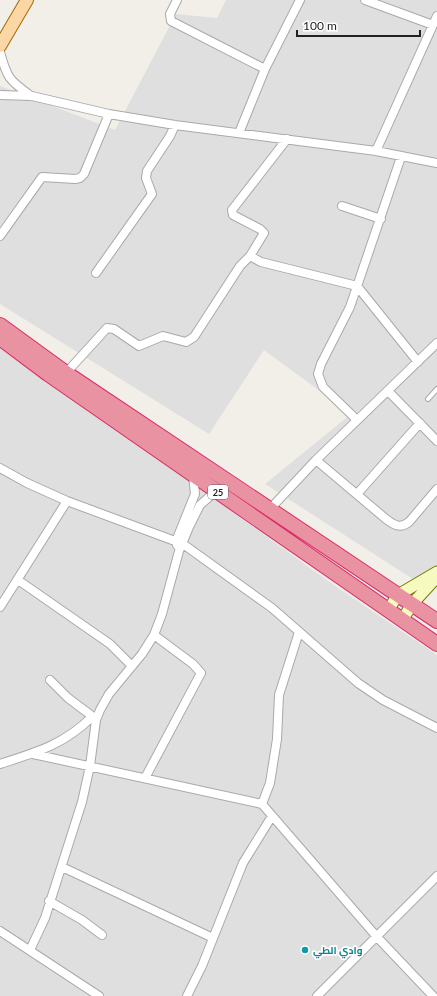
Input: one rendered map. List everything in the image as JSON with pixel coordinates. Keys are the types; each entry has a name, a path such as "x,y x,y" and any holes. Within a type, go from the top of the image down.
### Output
{"highway":[{"name":"25","path":"0,325 66,373 271,508 398,595 413,603 437,621"},
{"name":"25","path":"0,338 48,374 193,473 216,491 437,644"}],"main road":[{"path":"0,46 27,0"}],"street":[{"path":"177,0 170,14 171,21 265,69"},
{"path":"239,133 265,69 300,0"},
{"path":"365,0 375,2 433,25"},
{"path":"376,151 437,16"},
{"path":"0,52 4,68 10,81 32,96"},
{"path":"0,94 32,96 109,114 175,125 376,151 437,163"},
{"path":"0,236 42,177 75,180 84,174 109,114"},
{"path":"96,273 152,194 146,178 146,171 170,136 175,125"},
{"path":"66,373 107,328 114,329 139,346 164,336 182,341 190,341 240,266 250,256 264,233 260,229 233,215 232,210 287,139"},
{"path":"357,420 323,387 318,374 321,364 350,307 401,157"},
{"path":"342,206 381,219"},
{"path":"250,256 261,262 357,286 418,362"},
{"path":"271,508 316,460 436,345"},
{"path":"388,391 437,441"},
{"path":"358,494 420,423"},
{"path":"316,460 386,519 398,526 404,526 409,522 437,489"},
{"path":"0,478 2,469 67,501 179,546 254,594 370,692 437,728"},
{"path":"0,764 33,754 69,736 94,718 105,699 142,654 154,635 162,614 179,546 195,494 193,473"},
{"path":"179,546 197,509 216,491"},
{"path":"0,607 67,501"},
{"path":"388,610 398,595 437,572"},
{"path":"402,620 413,603 437,578"},
{"path":"18,580 110,644 132,666"},
{"path":"262,804 270,782 276,746 279,695 299,632"},
{"path":"145,778 201,673 193,664 154,635"},
{"path":"50,680 68,698 94,718"},
{"path":"30,950 45,918 82,802 90,766 94,718"},
{"path":"33,754 262,804 377,937 433,996"},
{"path":"187,996 213,938 243,863 272,816"},
{"path":"62,866 213,938"},
{"path":"317,996 437,876"},
{"path":"50,901 82,920 102,935"},
{"path":"0,931 99,996"}],"lane":[{"path":"428,399 437,389"}],"shaded area":[{"path":"226,0 437,0 437,580 416,581 265,484 351,414 264,350 209,434 0,304 0,86 115,130 176,14 217,18"},
{"path":"0,342 325,579 437,655 437,996 0,996"}],"place":[{"name":"وادي الطي","path":"305,950"}]}
